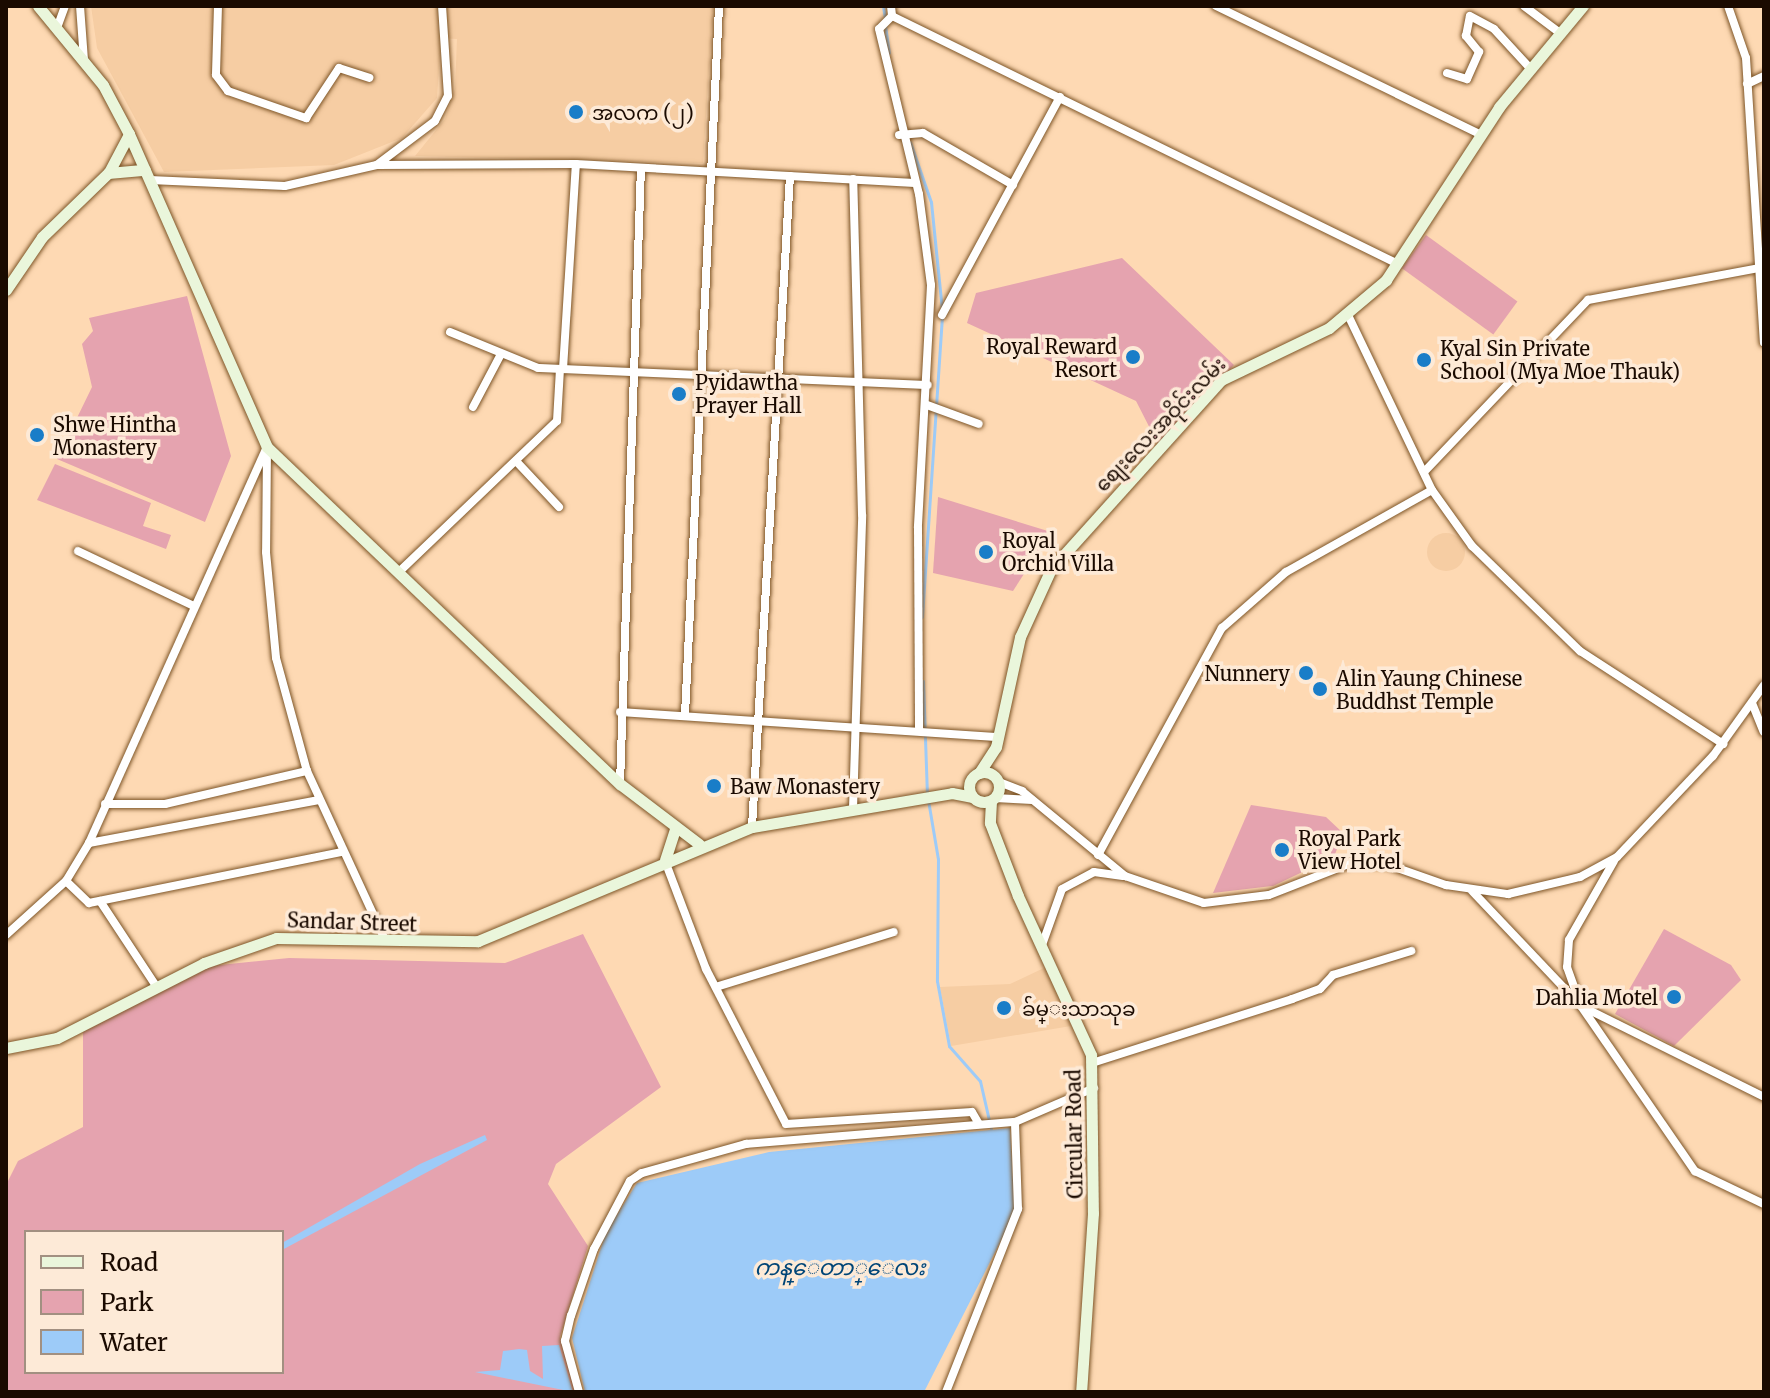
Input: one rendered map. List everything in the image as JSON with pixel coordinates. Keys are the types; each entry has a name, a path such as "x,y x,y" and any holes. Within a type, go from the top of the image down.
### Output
{"street":[{"path":"38,6 84,60 129,134 267,447 269,603 307,771 341,852 385,940"},
{"path":"57,28 65,6"},
{"path":"80,6 84,60"},
{"path":"218,6 216,75 228,91 306,118 339,68 369,78"},
{"path":"377,165 435,121 448,96 442,6"},
{"path":"685,715 719,6"},
{"path":"1216,6 1480,134"},
{"path":"1524,6 1560,33"},
{"name":"စျေးလေးအဝိုင်းလမ်း","path":"997,742 1020,637 1051,569 1221,380 1348,315 1398,264 1480,134 1529,67 1583,6"},
{"path":"1728,6 1747,84 1763,267 1764,342"},
{"path":"1447,73 1467,79 1479,52 1466,36 1470,16 1494,29 1529,67"},
{"path":"888,17 1060,97 1398,264"},
{"path":"888,17 901,135 914,183 931,285 928,405 918,528 923,731"},
{"path":"1747,84 1764,76"},
{"path":"942,315 1060,97"},
{"path":"901,135 923,133 1013,185"},
{"path":"6,290 42,237 108,173 129,134"},
{"path":"402,569 557,421 576,164"},
{"path":"108,173 285,186 377,165 576,164 914,183"},
{"path":"620,784 620,712 638,371 641,168"},
{"path":"752,827 754,719 790,176"},
{"path":"853,179 859,380 853,809"},
{"path":"1424,472 1588,300 1763,267"},
{"path":"1348,315 1432,490 1472,546 1580,651 1723,744"},
{"path":"450,332 500,356 562,369 779,376 928,385"},
{"path":"473,407 500,356"},
{"path":"928,405 979,424"},
{"path":"267,447 402,569 620,784 675,830 699,844"},
{"path":"6,935 66,881 89,843 267,447"},
{"path":"516,461 559,507"},
{"path":"1098,855 1222,628 1286,572 1432,490"},
{"path":"78,551 194,606"},
{"path":"1764,685 1723,744 1617,857 1569,940 1567,967 1581,1006 1764,1097"},
{"path":"1752,703 1764,732"},
{"path":"620,712 923,731 997,742 974,777 952,793"},
{"name":"Circular Road","path":"997,742 998,780 990,823 1092,1063 1095,1088 1081,1392"},
{"path":"105,804 165,804 307,771"},
{"path":"974,777 998,780 1033,800 1125,876"},
{"path":"974,777 974,798 990,823"},
{"path":"952,793 974,798 1033,800"},
{"name":"Sandar Street","path":"6,1048 57,1038 156,986 276,938 478,941 510,934 699,844 752,827 952,793"},
{"path":"89,843 319,800"},
{"path":"675,830 665,860 716,987 786,1124 972,1112 979,1124"},
{"path":"66,881 89,903 341,852"},
{"path":"1042,945 1062,889 1094,872 1125,876 1204,903 1237,903 1323,868 1386,864 1471,891 1508,894 1553,885 1617,857"},
{"path":"1471,891 1581,1006 1695,1171 1764,1204"},
{"path":"100,901 156,986"},
{"path":"716,987 894,932"},
{"path":"1092,1063 1292,999 1320,989 1333,975 1411,951"},
{"path":"579,1392 565,1341 571,1316 594,1249 630,1181 642,1173 746,1144 1015,1122 1095,1088"},
{"path":"946,1392 1018,1209 1015,1122"}],"shaded area":[{"path":"91,6 713,6 703,163 415,156 445,119 455,89 457,39 441,38 437,98 402,138 334,165 164,172 97,48"},
{"path":"1446,533 1459,539 1465,552 1459,565 1446,571 1433,565 1427,552 1433,539"},
{"name":"ခ်မ္းသာသုခ","path":"1046,967 1071,1026 951,1046 940,987 1010,984"}],"green space":[{"path":"1426,235 1517,301 1493,335 1402,268"},
{"name":"Royal Reward Resort","path":"1122,258 1234,365 1158,444 1136,401 967,323 976,293"},
{"path":"187,296 231,456 205,522 57,459 92,387 82,344 93,331 89,318"},
{"path":"55,464 151,503 143,526 171,535 166,549 37,500"},
{"name":"Royal Orchid Villa","path":"938,497 1051,532 1013,591 933,573"},
{"name":"Royal Park View Hotel","path":"1251,805 1326,817 1343,833 1334,857 1273,886 1213,893"},
{"name":"Dahlia Motel","path":"1664,929 1731,965 1741,980 1674,1046 1615,1014"},
{"path":"583,934 661,1087 556,1164 548,1184 588,1246 560,1337 575,1392 6,1392 6,1185 18,1161 83,1127 83,1032 210,966 289,958 505,963"}],"water":[{"name":"ကန္ေတာ္ေလး","path":"1010,1128 1015,1213 924,1392 585,1392 572,1338 606,1232 637,1183 769,1152"},
{"path":"485,1135 487,1140 284,1249 284,1242 420,1164"},
{"path":"559,1345 573,1392 475,1372 500,1370 503,1351 519,1349 527,1350 530,1371 543,1379 542,1346"}],"waterway":[{"path":"883,6 885,18"},
{"path":"885,25 889,53"},
{"path":"910,142 931,202 942,310"},
{"path":"922,617 942,317"},
{"path":"923,681 927,793"},
{"path":"928,800 938,859 937,981 949,1046 980,1081 991,1129"}],"place":[{"name":"အလက (၂)","path":"576,112"},
{"name":"Royal Reward Resort","path":"1133,357"},
{"name":"Kyal Sin Private School (Mya Moe Thauk)","path":"1424,360"},
{"name":"Pyidawtha Prayer Hall","path":"679,394"},
{"name":"Shwe Hintha Monastery","path":"37,435"},
{"name":"Royal Orchid Villa","path":"986,552"},
{"name":"Nunnery","path":"1306,673"},
{"name":"Alin Yaung Chinese Buddhst Temple","path":"1320,689"},
{"name":"Baw Monastery","path":"714,786"},
{"name":"Royal Park View Hotel","path":"1282,850"},
{"name":"Dahlia Motel","path":"1674,997"},
{"name":"ခ်မ္းသာသုခ","path":"1004,1008"}]}
